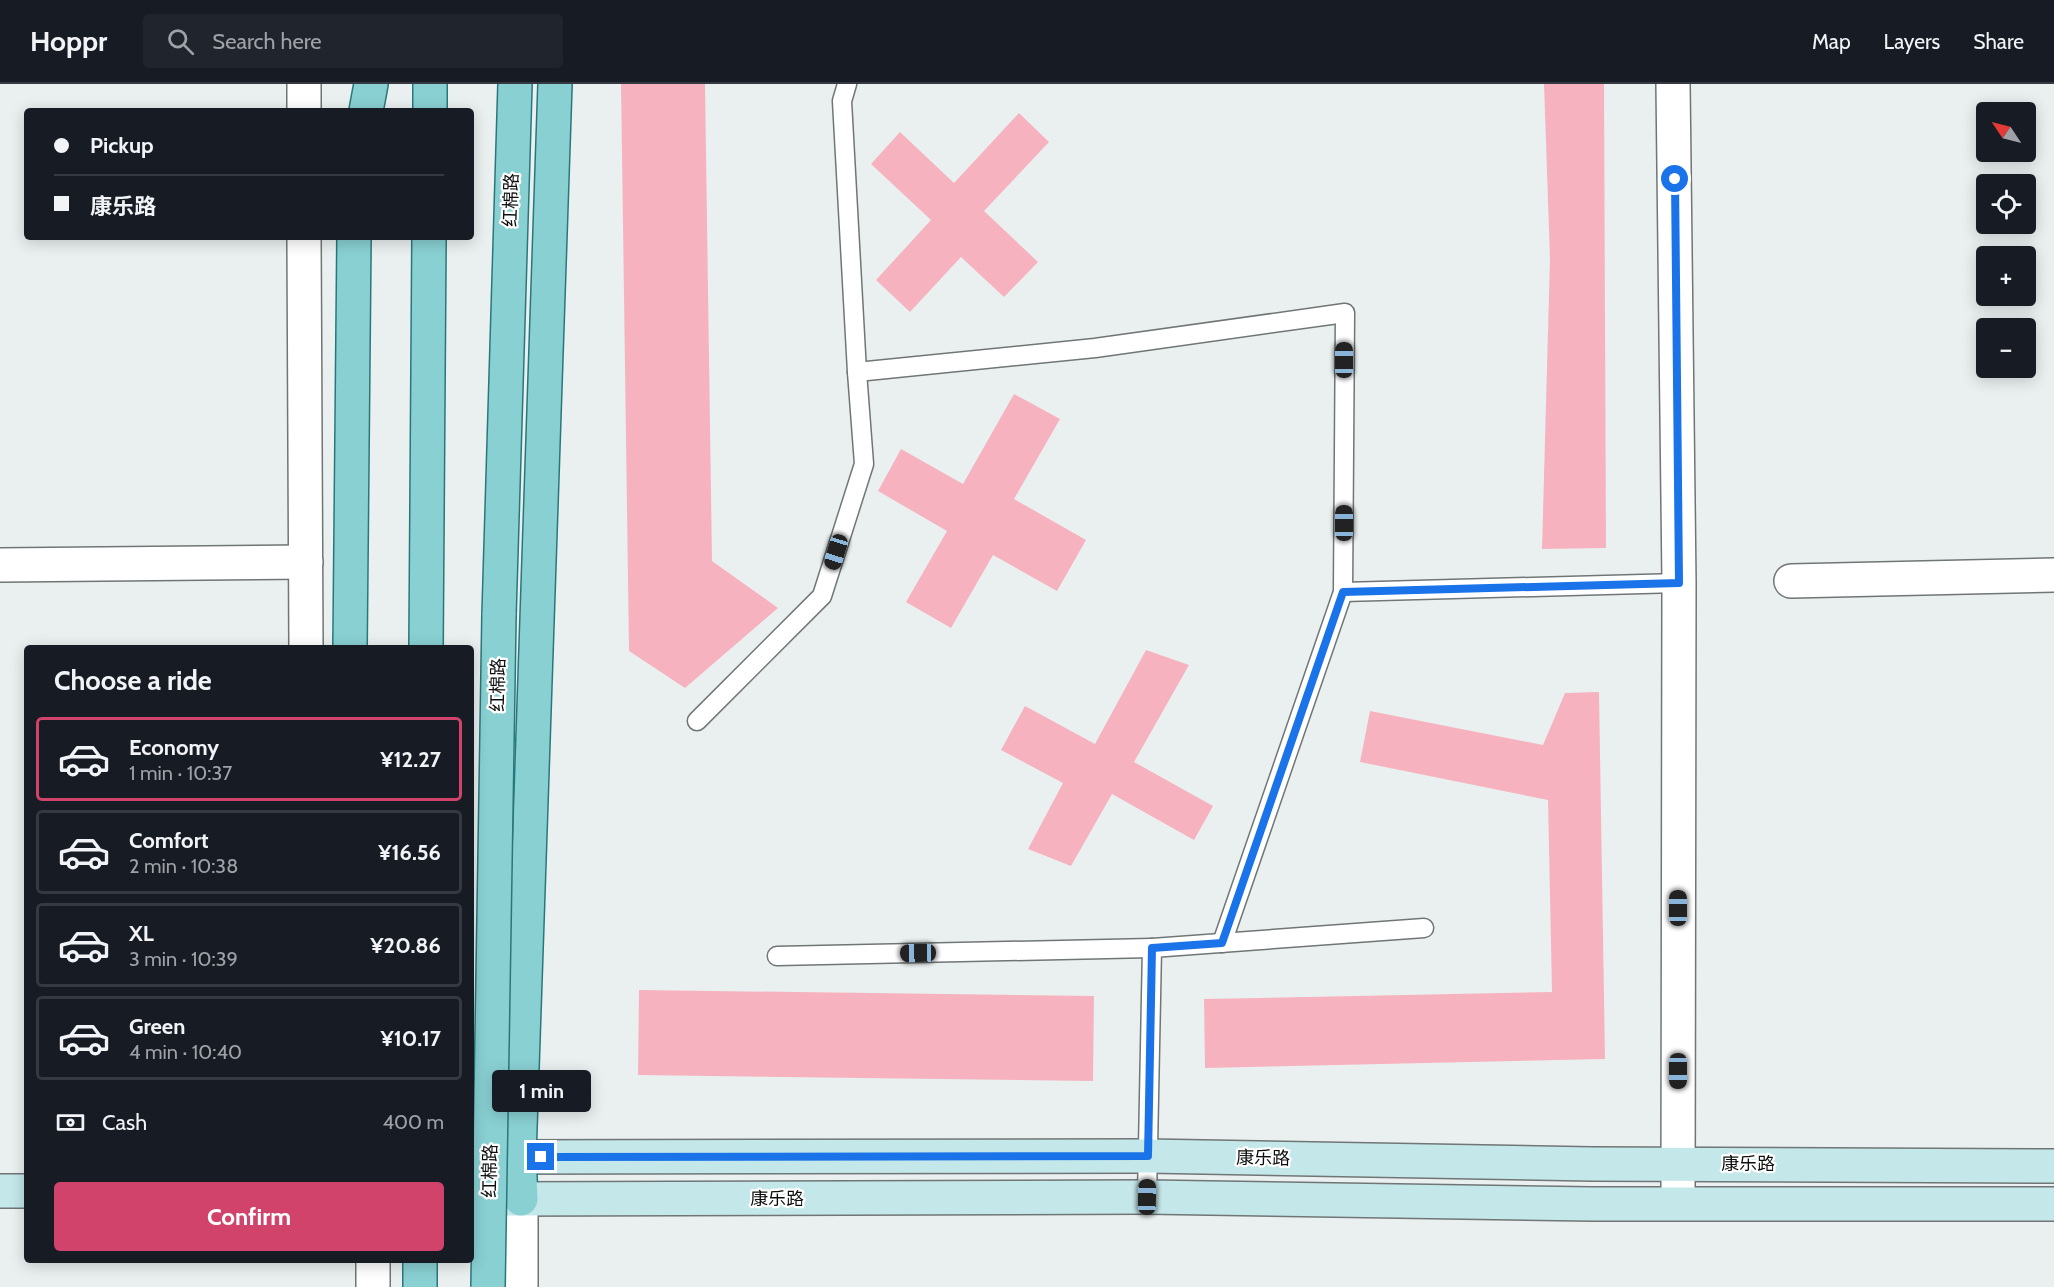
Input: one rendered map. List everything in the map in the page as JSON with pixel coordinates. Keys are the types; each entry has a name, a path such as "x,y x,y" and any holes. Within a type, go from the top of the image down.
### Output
{"main road":[{"path":"367,108 371,84"},
{"path":"430,84 430,108"},
{"name":"红棉路","path":"488,1287 499,615 515,84"},
{"path":"521,1199 519,1157 555,84"},
{"path":"350,645 354,240"},
{"path":"426,645 429,240"},
{"path":"420,1263 420,1287"}],"street":[{"path":"304,84 304,108"},
{"path":"1673,84 1679,583 1678,1203"},
{"path":"304,240 306,645"},
{"path":"0,565 306,562"},
{"path":"1791,581 2054,575"},
{"name":"康乐路","path":"474,1157 1148,1156 1581,1164 2054,1166"},
{"path":"0,1191 24,1191"},
{"name":"康乐路","path":"474,1199 1147,1197 1678,1203 2054,1204"},
{"path":"521,1199 521,1287"},
{"path":"373,1263 373,1287"}],"lane":[{"path":"698,721 822,596 864,464 842,101 848,84"},
{"path":"857,372 1095,348 1345,314 1343,592 1222,943"},
{"path":"1343,592 1679,583"},
{"path":"777,956 1152,948 1424,928"},
{"path":"1147,1197 1152,948"}],"building":[{"path":"621,84 705,84 712,561 778,608 685,688 629,651"},
{"path":"1544,84 1604,84 1606,548 1542,549 1550,259"},
{"path":"1019,113 1049,142 984,211 1038,262 1004,297 961,257 910,312 876,280 931,220 871,164 900,132 954,183"},
{"path":"1014,394 1060,419 1014,499 1086,540 1057,591 993,555 951,628 906,602 947,531 878,491 901,449 963,484"},
{"path":"1146,650 1189,665 1134,762 1213,806 1194,840 1112,794 1071,866 1028,849 1063,783 1001,750 1025,706 1095,744"},
{"path":"1599,692 1605,1059 1205,1068 1204,999 1552,992 1548,800 1360,762 1370,711 1543,745 1565,693"},
{"path":"639,990 1094,996 1093,1081 638,1075"}],"route":[{"path":"541,1157 1148,1156 1152,948 1222,943 1343,592 1679,583 1675,179"}]}
